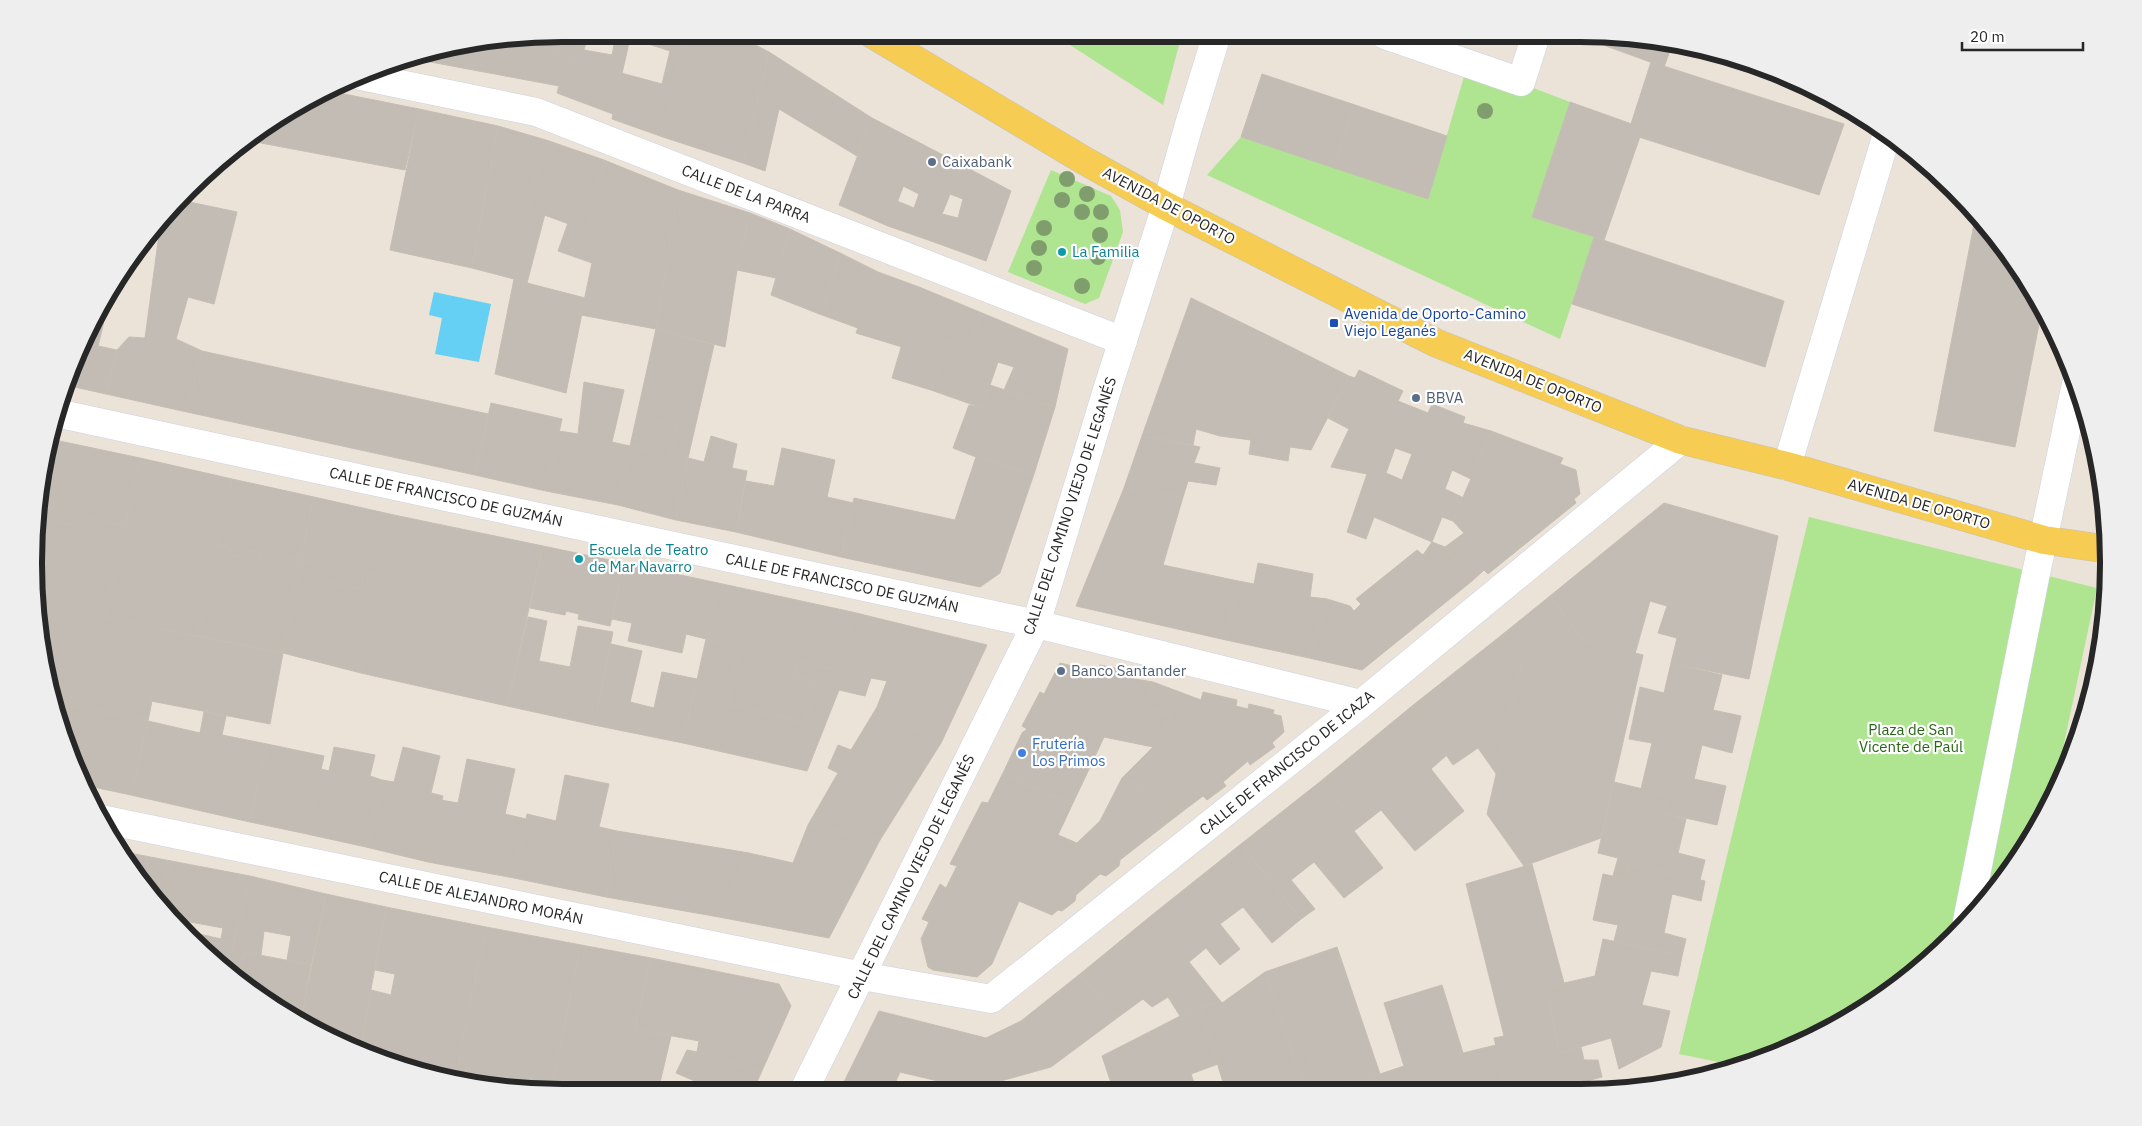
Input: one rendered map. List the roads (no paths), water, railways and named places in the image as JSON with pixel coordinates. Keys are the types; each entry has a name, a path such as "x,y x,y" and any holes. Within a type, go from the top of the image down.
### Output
{"main road":[{"name":"AVENIDA DE OPORTO","path":"885,42 1084,161 1166,206 1436,343 1681,440 1788,466 2044,540 2099,548"}],"street":[{"name":"CALLE DEL CAMINO VIEJO DE LEGANÉS","path":"807,1084 1036,624 1122,342 1166,206 1215,42"},
{"path":"1405,42 1521,82 1534,42"},
{"name":"CALLE DE LA PARRA","path":"373,79 536,112 1122,342"},
{"path":"1788,466 1885,142"},
{"path":"1970,906 2032,592 2073,399"},
{"name":"CALLE DE FRANCISCO DE GUZMÁN","path":"64,415 1036,624 1362,704"},
{"name":"CALLE DE FRANCISCO DE ICAZA","path":"862,976 991,999 1362,704 1681,440"},
{"name":"CALLE DE ALEJANDRO MORÁN","path":"111,821 862,976"}],"water":[{"path":"434,292 491,304 479,362 435,354 442,318 429,315"}],"place":[{"name":"Caixabank","path":"932,162"},
{"name":"La Familia","path":"1062,252"},
{"name":"Avenida de Oporto-Camino Viejo Leganés","path":"1334,323"},
{"name":"BBVA","path":"1416,398"},
{"name":"Escuela de Teatro de Mar Navarro","path":"579,559"},
{"name":"Banco Santander","path":"1061,671"},
{"name":"Frutería Los Primos","path":"1022,753"}],"park label":[{"name":"Plaza de San Vicente de Paúl","path":"1911,738"}]}
